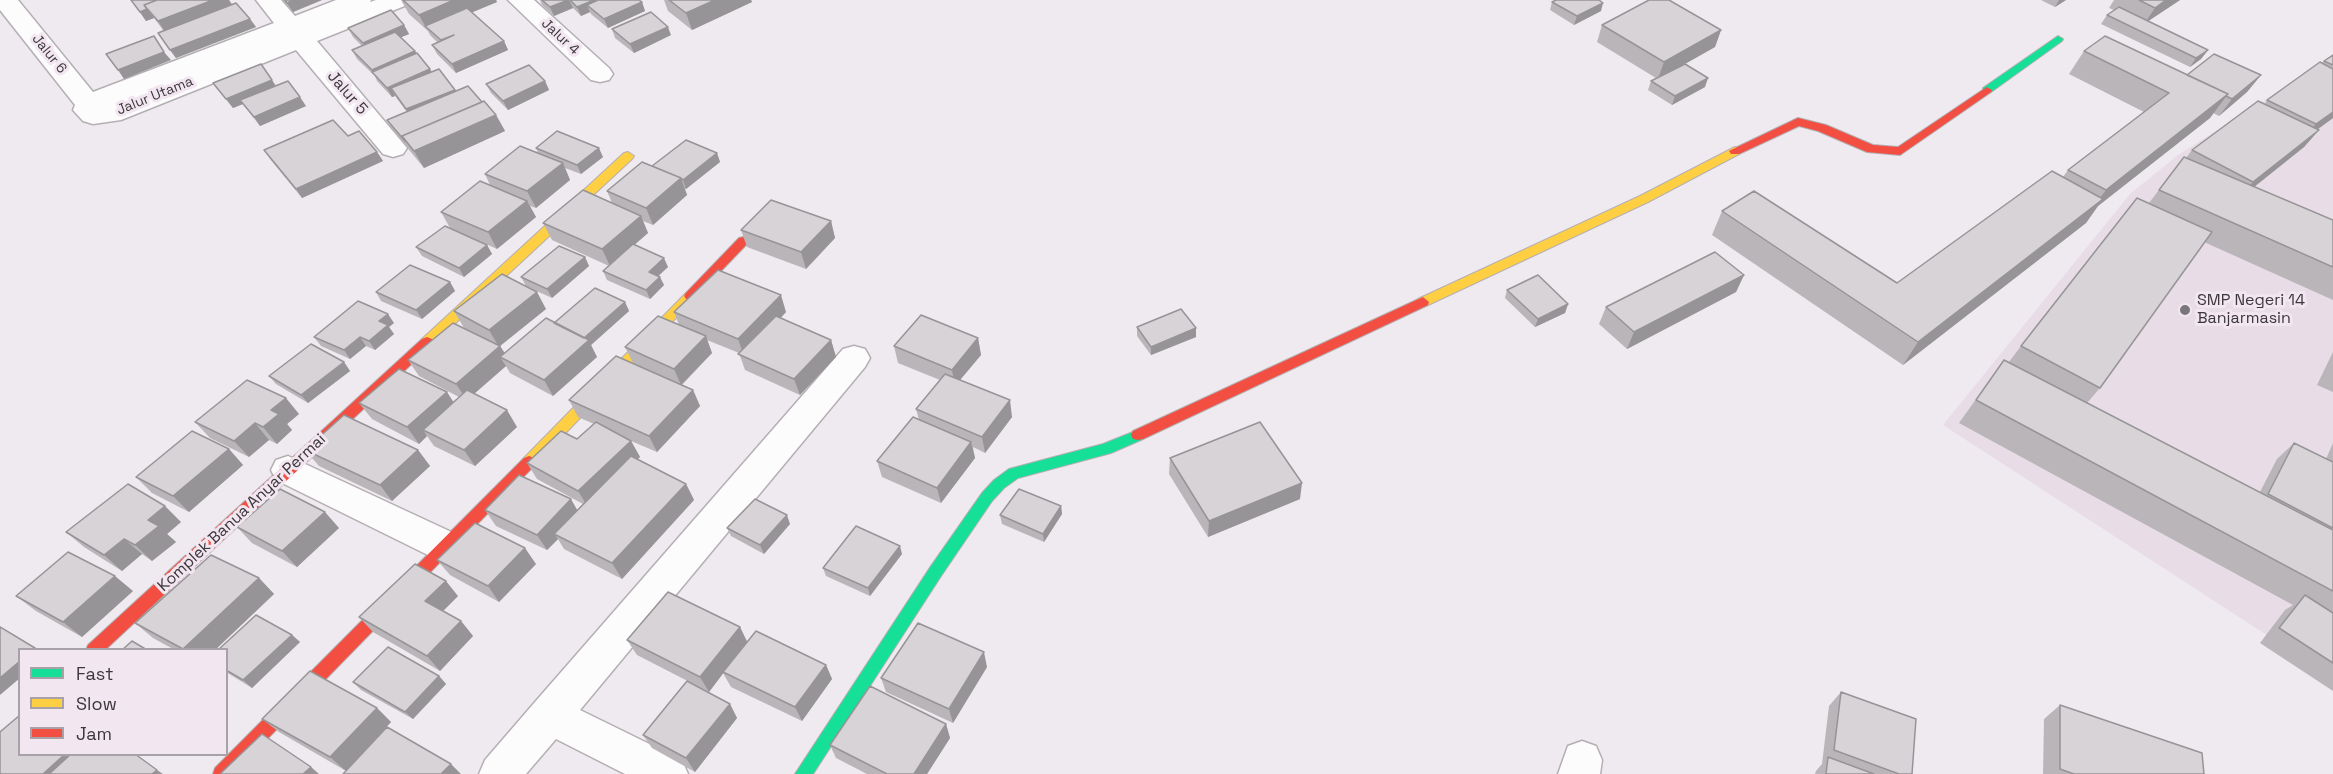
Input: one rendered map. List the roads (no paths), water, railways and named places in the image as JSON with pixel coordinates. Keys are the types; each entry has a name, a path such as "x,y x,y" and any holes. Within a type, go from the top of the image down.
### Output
{"street":[{"name":"Jalur 5","path":"268,0 393,148"},
{"name":"Jalur Utama","path":"296,33 359,0"},
{"name":"Jalur Utama","path":"89,104 398,0"},
{"name":"Jalur 4","path":"520,0 600,74"},
{"name":"Jalur 6","path":"4,4 89,104"},
{"path":"803,774 981,506 999,484 1014,473 1106,449 1130,440 1644,199 1719,158 1798,122 1822,128 1871,149 1900,151 2058,39"},
{"name":"Komplek Banua Anyar Permai","path":"96,648 628,156"},
{"path":"221,774 447,547 743,241"},
{"path":"500,774 854,358"},
{"path":"288,470 447,547"},
{"path":"549,715 667,774"}],"place":[{"name":"SMP Negeri 14 Banjarmasin","path":"2185,310"}]}
